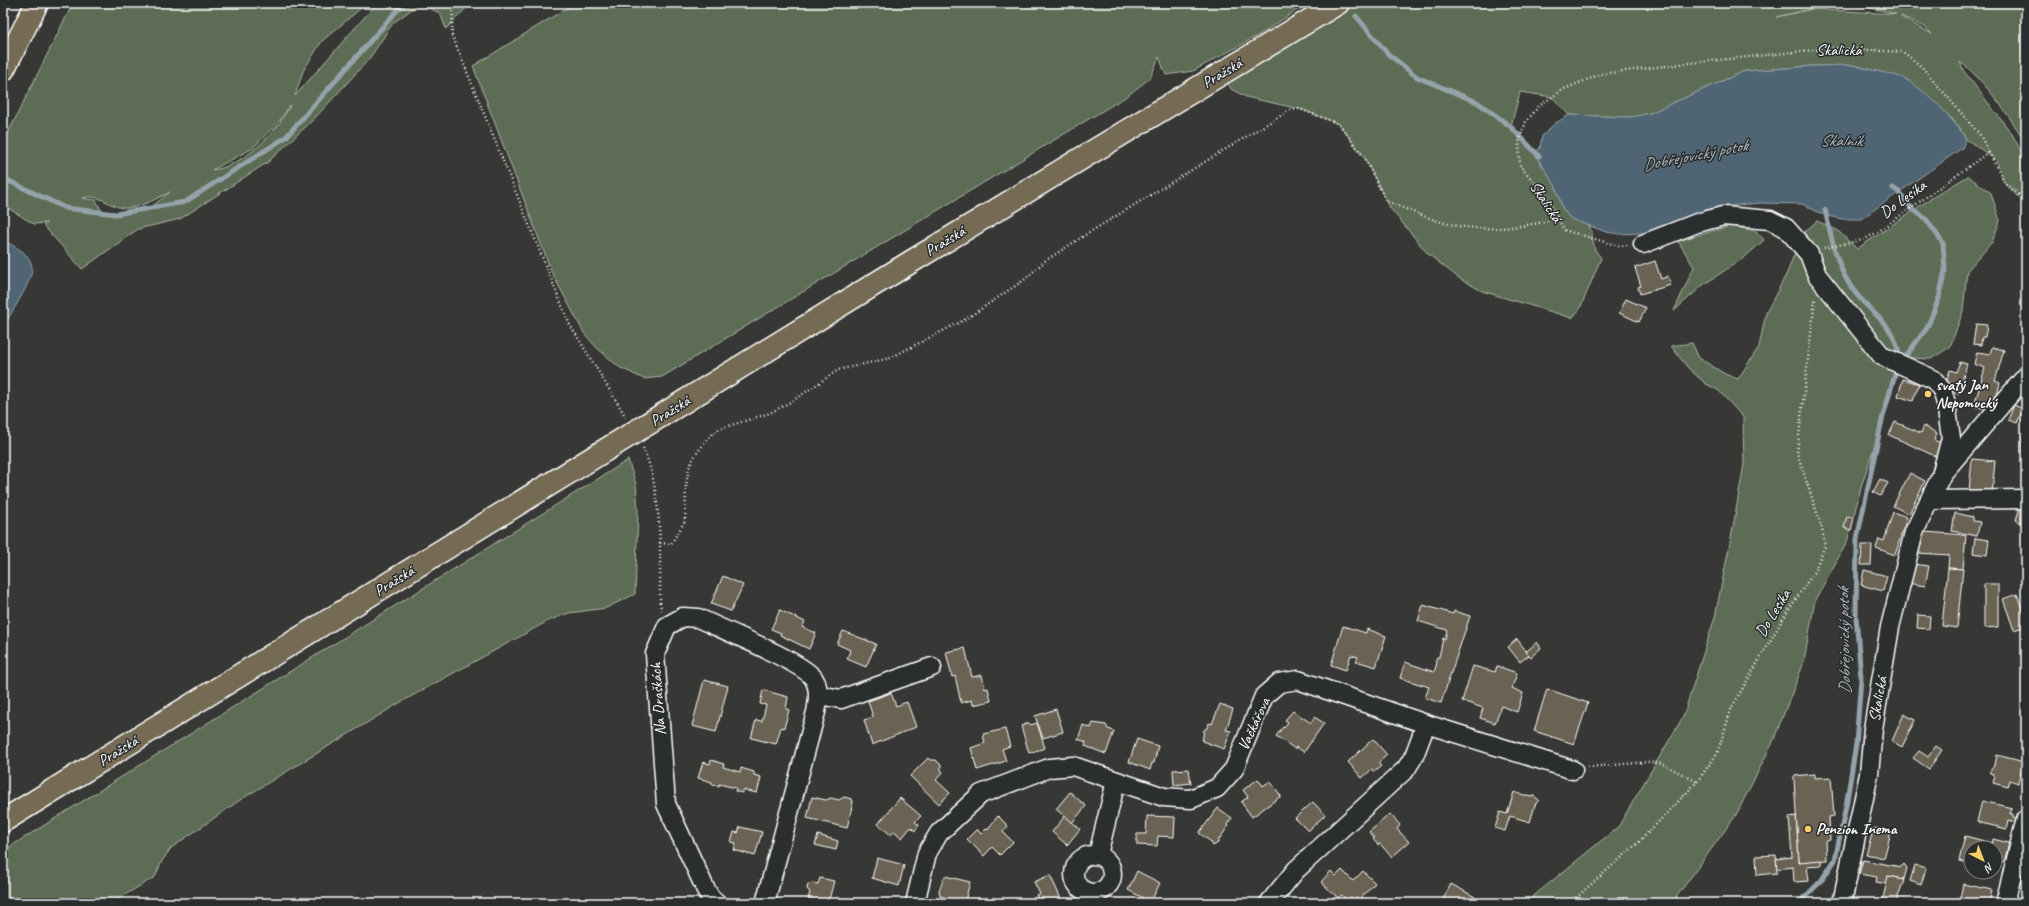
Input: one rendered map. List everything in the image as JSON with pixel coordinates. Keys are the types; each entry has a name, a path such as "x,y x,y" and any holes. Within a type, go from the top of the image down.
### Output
{"main road":[{"path":"3,70 37,3"},
{"name":"Pražská","path":"3,821 909,263 1338,3"}],"street":[{"name":"Skalická","path":"1643,244 1697,223 1723,216 1770,220 1786,228 1809,254 1817,275 1882,356 1933,379 1942,390 1946,403 1951,438 1942,474 1914,532 1890,627 1873,729 1869,774 1842,903"},
{"name":"Skalická","path":"1942,474 2026,376"},
{"path":"1930,500 2026,499"},
{"path":"667,626 683,617 698,618 798,665 814,679 819,695 816,712 765,903"},
{"name":"Na Draškách","path":"667,626 655,654 666,804 710,901"},
{"path":"819,695 841,699 932,667"},
{"name":"Vačkářova","path":"915,903 927,853 939,833 982,794 1049,768 1073,766 1164,797 1191,799 1217,788 1234,769 1264,696 1278,684 1298,680 1426,724 1573,770"},
{"path":"1269,903 1296,870 1406,769 1414,756 1426,724"},
{"path":"1098,855 1116,781"},
{"path":"2005,903 2026,819"}],"path":[{"path":"453,3 452,35 548,276 569,323 593,366 636,432 649,460 654,487 660,543 660,604 667,626"},
{"name":"Skalická","path":"1643,244 1619,246 1564,230 1545,194 1520,166 1519,142 1522,132 1526,122 1539,106 1564,88 1601,74 1833,48 1903,52 1922,67 1980,135 2005,182 2026,200"},
{"path":"660,543 671,544 685,521 686,486 689,468 694,457 708,438 719,429 770,413 794,400 838,370 890,358 966,319 1024,280 1045,262 1085,235 1290,110 1300,109 1339,124 1364,157 1386,200 1442,222 1483,228 1519,227 1557,219"},
{"name":"Do Lesíka","path":"1823,248 1863,240 1876,233 1989,152"},
{"name":"Do Lesíka","path":"1570,903 1639,842 1697,782 1717,754 1732,707 1784,617 1814,572 1825,546 1822,528 1797,453 1817,275"},
{"path":"1573,770 1649,762 1663,764 1697,782"}],"green space":[{"path":"73,3 367,3 322,41 303,71 295,96 377,3 471,3 446,29 440,13 419,4 393,23 369,59 314,119 268,162 180,219 138,229 82,269 43,225 47,223 34,224 3,205 3,143","holes":["290,105 277,126 258,146 235,162 212,170 253,148 280,120","170,192 150,208 118,215 102,212 96,200 82,198 95,197 123,208 129,208 145,204"]},
{"path":"575,3 1308,3 1259,35 1193,71 1166,75 1159,57 1150,78 1127,96 662,377 644,379 619,367 596,347 584,333 552,273 473,66"},
{"path":"1357,3 2026,3 2026,144 2013,123 1987,88 1969,69 1960,62 1963,70 2012,134 2026,161 2026,187 2018,197 2005,183 1996,160 1966,139 1958,125 1940,107 1906,79 1853,65 1813,66 1745,71 1650,113 1632,117 1569,115 1552,97 1520,92 1511,126 1534,153 1555,185 1563,209 1571,219 1590,226 1595,250 1601,258 1580,309 1572,318 1482,291 1460,279 1428,254 1390,208 1364,157 1339,124 1300,109 1246,97 1231,89 1227,82","holes":["1834,4 1858,5 1896,14 1812,9 1776,17","1901,17 1925,27 1932,34"]},
{"path":"1968,176 1991,193 2000,221 1992,242 1967,271 1963,311 1950,347 1931,359 1897,357 1889,400 1862,484 1847,542 1815,600 1804,662 1772,744 1736,815 1672,903 1525,903 1618,827 1683,717 1715,617 1744,464 1743,417 1718,390 1706,384 1688,368 1671,346 1692,343 1699,358 1725,374 1738,379 1759,347 1766,313 1787,273 1802,234 1817,221 1837,230 1857,249 1930,199"},
{"path":"1730,226 1756,231 1764,240 1745,257 1703,285 1674,311 1694,267 1678,241"},
{"path":"628,460 636,484 638,511 635,594 606,608 569,613 548,621 401,702 240,800 171,848 162,861 155,877 111,903 3,903 3,851"}],"water":[{"name":"Skalník","path":"1853,65 1897,76 1915,85 1940,106 1966,139 1962,148 1861,219 1842,219 1824,215 1802,204 1761,203 1726,206 1692,215 1642,233 1619,234 1606,232 1571,219 1563,209 1555,185 1534,153 1540,148 1542,136 1554,124 1569,115 1632,117 1650,113 1745,71 1813,66"},
{"path":"3,242 12,245 26,254 30,260 32,270 31,276 24,291 3,327"}],"building":[{"path":"1655,261 1661,279 1668,276 1671,285 1640,294 1638,287 1641,286 1635,268"},
{"path":"1626,299 1646,308 1639,322 1619,313"},
{"path":"1976,324 1987,325 1985,337 1982,337 1981,345 1973,344"},
{"path":"1992,347 2004,350 1995,381 2000,383 1993,411 1974,406 1985,368 1974,364 1977,352 1990,354"},
{"path":"1960,362 1967,364 1958,394 1944,390 1950,370 1956,372"},
{"path":"1903,379 1919,384 1913,401 1898,396"},
{"path":"2014,405 2023,409 2017,423 2008,420"},
{"path":"1895,422 1921,433 1924,426 1937,433 1934,440 1943,444 1937,457 1889,435"},
{"path":"2022,437 2026,437 2026,471 2024,472"},
{"path":"1972,459 1995,461 1992,493 1969,491"},
{"path":"1910,473 1925,481 1909,514 1893,506"},
{"path":"1880,479 1888,483 1880,496 1873,492"},
{"path":"2020,507 2026,509 2026,525 2016,520"},
{"path":"1893,512 1907,517 1895,555 1876,548 1879,539 1884,541"},
{"path":"1955,513 1973,517 1973,521 1980,522 1977,536 1952,531"},
{"path":"1847,516 1854,518 1851,530 1844,528"},
{"path":"1924,532 1966,535 1963,569 1948,568 1949,555 1918,553"},
{"path":"1975,538 1989,540 1987,555 1973,553"},
{"path":"1862,545 1872,545 1871,565 1861,565"},
{"path":"1910,564 1929,566 1925,586 1907,583"},
{"path":"1948,568 1963,569 1957,628 1942,626"},
{"path":"1864,570 1887,576 1883,591 1861,585"},
{"path":"723,576 743,585 731,611 711,604"},
{"path":"1984,584 1998,584 1998,627 1984,628"},
{"path":"2017,594 2026,620 2026,626 2014,630 2003,599"},
{"path":"1423,605 1453,614 1454,611 1470,616 1441,703 1425,698 1429,687 1400,678 1405,662 1434,672 1437,663 1435,662 1437,657 1439,657 1443,638 1445,639 1447,630 1418,621"},
{"path":"780,610 805,622 802,627 816,633 809,649 771,629"},
{"path":"1918,615 1930,616 1929,629 1917,628"},
{"path":"1343,626 1366,633 1367,629 1386,636 1376,667 1356,661 1358,657 1351,655 1346,670 1331,665"},
{"path":"843,631 876,644 866,667 847,659 850,650 837,644"},
{"path":"1517,639 1529,655 1520,662 1508,647"},
{"path":"1537,642 1541,648 1531,657 1526,652"},
{"path":"965,648 972,677 982,675 985,689 988,688 991,701 973,705 972,700 961,703 955,676 952,677 946,652"},
{"path":"1473,666 1495,672 1497,666 1517,673 1512,688 1523,693 1517,712 1501,706 1495,723 1480,718 1483,708 1462,701"},
{"path":"704,680 728,686 716,732 692,726"},
{"path":"1547,689 1588,703 1574,744 1534,731"},
{"path":"763,690 788,697 786,709 789,710 784,728 781,727 776,744 751,738 756,720 762,721 766,705 760,704"},
{"path":"891,693 896,706 907,702 916,727 872,745 864,720 873,717 868,701"},
{"path":"1220,704 1233,709 1226,730 1231,731 1224,749 1202,741 1204,730 1207,728 1209,723 1212,724"},
{"path":"1056,709 1063,732 1043,738 1035,716"},
{"path":"1293,711 1311,723 1314,717 1324,723 1304,752 1296,747 1295,749 1276,736 1283,727 1284,728 1288,722 1285,720"},
{"path":"1904,714 1915,720 1902,747 1892,741"},
{"path":"1029,723 1031,725 1037,723 1045,748 1029,753 1021,726"},
{"path":"1093,723 1106,725 1108,729 1114,731 1106,754 1085,746 1086,742 1078,739 1083,725 1091,728"},
{"path":"1005,729 1010,746 1002,749 1006,761 977,770 971,748 985,743 983,734"},
{"path":"1137,739 1158,746 1154,763 1152,763 1150,770 1129,762"},
{"path":"1373,739 1387,755 1378,763 1381,766 1374,772 1372,769 1362,778 1348,762"},
{"path":"1936,746 1942,750 1929,769 1913,758 1919,751 1928,757"},
{"path":"1997,755 2024,762 2018,783 2010,780 2008,787 1993,783 1995,776 1989,772 1995,765"},
{"path":"928,758 930,760 936,760 941,765 941,770 943,772 936,780 950,793 939,804 910,776"},
{"path":"711,760 724,764 723,767 740,772 741,768 754,772 754,775 761,777 757,793 743,790 742,793 735,791 736,788 719,784 719,786 712,784 712,782 698,778 703,762 710,764"},
{"path":"1189,769 1191,783 1174,785 1173,770"},
{"path":"1815,774 1815,778 1831,777 1834,816 1829,817 1830,840 1826,841 1827,860 1799,862 1794,776"},
{"path":"1258,779 1263,786 1270,781 1281,796 1252,817 1241,802 1248,797 1243,790"},
{"path":"1070,792 1086,806 1072,823 1056,809"},
{"path":"1514,792 1531,797 1534,796 1539,800 1535,805 1530,822 1510,816 1505,831 1495,828 1500,812 1507,814"},
{"path":"812,797 826,800 831,798 839,800 844,797 852,799 853,802 847,828 807,818"},
{"path":"900,798 921,816 915,822 919,825 915,831 911,827 902,838 894,831 891,835 878,824"},
{"path":"1982,801 2012,808 2010,814 2013,814 2013,817 2016,818 2015,822 2009,820 2007,829 1977,822"},
{"path":"1313,802 1325,815 1308,831 1295,818"},
{"path":"1218,808 1232,818 1227,824 1229,825 1218,843 1213,846 1211,842 1199,833"},
{"path":"1390,814 1400,825 1397,829 1409,842 1392,857 1380,844 1378,845 1369,832"},
{"path":"998,816 1008,826 1003,832 1013,842 1000,855 992,847 984,856 967,839 977,829 981,834 986,829 987,830"},
{"path":"1065,816 1080,829 1067,845 1052,832"},
{"path":"1147,816 1175,817 1174,837 1158,836 1157,846 1137,845 1137,834 1146,834"},
{"path":"1796,816 1799,862 1821,860 1821,866 1807,867 1809,881 1794,882 1793,867 1776,869 1776,859 1792,857 1789,817"},
{"path":"740,827 762,832 755,856 734,850 736,843 731,842 734,832 738,833"},
{"path":"1874,828 1891,832 1884,858 1866,854"},
{"path":"818,835 838,841 836,850 815,845"},
{"path":"1965,836 1980,840 1964,840"},
{"path":"2003,842 2009,843 2003,862"},
{"path":"1963,844 1963,862 1959,861"},
{"path":"2026,854 2026,872 2021,870"},
{"path":"1776,855 1777,873 1757,875 1756,856"},
{"path":"877,858 904,865 899,886 872,878"},
{"path":"1863,860 1901,867 1904,864 1907,868 1904,879 1888,876 1887,884 1876,882 1877,877 1859,874"},
{"path":"1915,865 1926,868 1921,885 1910,881"},
{"path":"1342,870 1353,881 1363,871 1375,883 1357,902 1351,897 1347,901 1342,895 1338,898 1321,882 1331,871 1336,876"},
{"path":"1137,871 1160,883 1151,901 1154,903 1141,903 1143,898 1128,890"},
{"path":"1050,875 1063,903 1040,903 1036,895 1040,894 1034,882"},
{"path":"945,876 970,882 965,901 973,903 964,903 940,896 939,890"},
{"path":"1888,876 1904,879 1896,903 1882,903"},
{"path":"820,878 834,881 828,903 810,903 811,900 808,899 810,892 807,889 808,884 818,884"},
{"path":"1451,884 1475,897 1474,899 1481,903 1441,903"},
{"path":"1963,884 1992,890 1989,903 1959,903"},
{"path":"1853,899 1870,903 1852,903"}],"waterway":[{"path":"3,178 65,208 116,214 185,202 286,137 401,6 407,3"},
{"name":"Dobřejovický potok","path":"1356,16 1387,53 1417,77 1477,102 1510,126 1539,156"},
{"name":"Dobřejovický potok","path":"1893,188 1899,192 1911,208 1926,219 1943,243 1945,270 1939,298 1927,328 1905,357"},
{"path":"1825,210 1834,247 1848,282 1854,292 1886,325 1897,344 1899,356"},
{"name":"Dobřejovický potok","path":"1799,903 1821,881 1835,860 1846,806 1856,744 1861,678 1856,616 1857,539 1882,420 1897,367"}],"place":[{"name":"svatý Jan Nepomucký","path":"1928,394"},
{"name":"Penzion Inema","path":"1808,829"}]}
